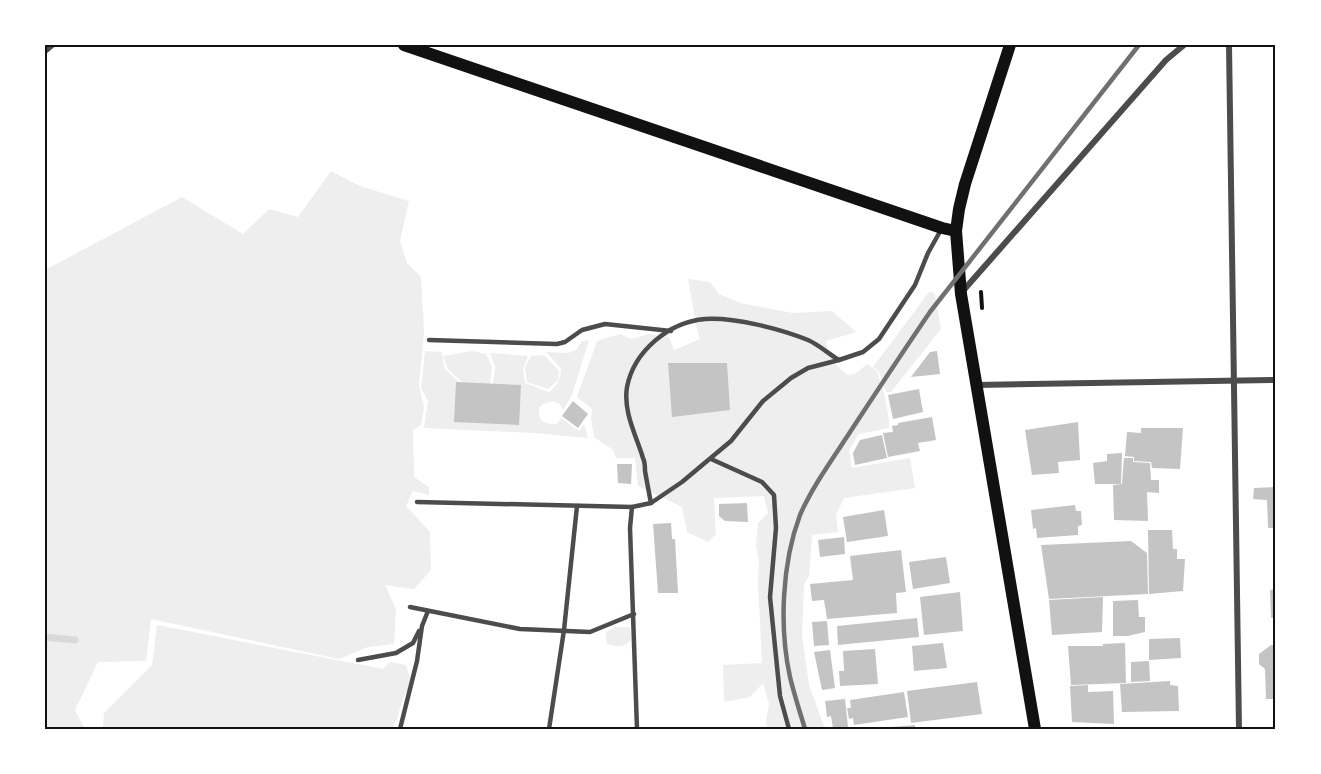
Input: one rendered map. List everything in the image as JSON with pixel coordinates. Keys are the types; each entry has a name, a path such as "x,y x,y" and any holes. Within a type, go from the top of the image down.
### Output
{"main road":[{"path":"404,45 956,231"},
{"path":"1010,45 965,184 956,231 961,294 1035,729"}],"street":[{"path":"45,51 52,45"},
{"path":"961,294 1166,60 1184,45"},
{"path":"1229,45 1239,729"},
{"path":"976,385 1276,380"}],"lane":[{"path":"417,502 632,507 651,503 711,459 731,441 763,401 791,378 808,368 863,352 879,339 915,285 942,228"},
{"path":"651,503 644,460 626,403 627,387 632,370 646,349 657,339 687,323 705,319 727,320 762,326 810,341 839,360"},
{"path":"429,340 556,344 565,342 582,330 605,324 671,330"},
{"path":"711,459 762,482 774,495 776,528 770,597 780,696 789,729"},
{"path":"549,729 564,630 577,506"},
{"path":"632,507 630,528 638,729"},
{"path":"410,608 520,629 590,632 634,614"},
{"path":"358,660 396,653 413,643 428,611"},
{"path":"400,729 417,661 422,626"}],"shaded area":[{"path":"331,171 360,186 409,201 400,241 407,263 421,277 424,331 419,386 424,407 421,425 413,430 414,477 429,487 429,495 413,491 406,506 430,532 431,570 414,589 385,585 396,609 394,644 368,647 339,659 151,619 146,661 98,662 75,710 85,729 45,729 45,270 182,197 243,234 269,209 298,217"},
{"path":"688,279 710,282 719,294 740,303 793,313 832,311 856,332 826,341 831,356 839,368 848,375 855,374 867,364 877,371 889,419 889,428 859,434 849,450 852,468 910,458 915,488 844,498 836,515 838,532 812,535 809,576 804,584 802,635 809,685 825,729 767,729 769,704 763,683 750,697 724,702 723,665 762,663 759,562 756,546 758,523 768,513 764,496 714,498 716,534 708,542 687,532 682,507 638,486 635,458 616,458 613,450 594,437 592,409 577,397 597,341 620,334 631,339 649,334 669,337 674,350 700,339"},
{"path":"929,292 935,294 941,329 891,392 886,392 878,370 873,367"},
{"path":"589,340 572,395 563,410 560,404 553,401 539,408 542,421 549,424 557,424 561,418 579,431 584,424 588,438 424,428 428,401 421,388 425,351 442,352 444,368 478,397 491,388 493,383 495,367 490,353 528,356 523,369 525,383 549,392 558,382 561,369 546,352 568,353 576,350 582,341"},
{"path":"472,351 486,354 492,366 490,385 463,383 448,369 443,356"},
{"path":"544,355 559,371 558,380 548,389 527,382 525,367 531,356"},
{"path":"157,625 383,669 390,662 406,665 410,678 409,688 392,729 103,729 104,713 152,665"},
{"path":"615,627 630,627 631,639 626,644 617,646 607,644 606,632"}],"building":[{"path":"937,351 940,374 911,377 930,352"},
{"path":"668,363 727,363 730,410 672,417"},
{"path":"456,382 521,385 519,425 454,422"},
{"path":"919,389 923,412 893,419 888,395"},
{"path":"573,401 588,414 578,428 562,416"},
{"path":"932,417 936,440 918,443 920,451 888,457 883,433 893,432 892,426 898,423"},
{"path":"1078,422 1080,460 1058,462 1059,473 1032,475 1025,430"},
{"path":"1141,428 1183,428 1180,469 1152,468 1151,462 1134,461 1134,457 1125,456 1127,432 1141,433"},
{"path":"882,435 887,458 855,465 853,453 860,440"},
{"path":"1122,453 1121,484 1095,484 1093,463 1107,461 1107,454"},
{"path":"1124,458 1133,458 1133,462 1150,463 1151,480 1159,480 1159,493 1147,492 1148,521 1114,520 1113,485 1122,484"},
{"path":"617,464 632,464 631,484 618,483"},
{"path":"1276,487 1276,528 1268,528 1267,500 1253,499 1254,488"},
{"path":"747,503 748,522 725,521 719,516 719,504"},
{"path":"1075,505 1076,511 1081,511 1082,525 1078,526 1078,535 1037,538 1036,528 1033,529 1031,510"},
{"path":"884,510 888,536 847,542 843,517"},
{"path":"671,523 672,539 675,539 678,593 658,593 653,524"},
{"path":"1148,530 1172,530 1173,549 1177,549 1177,559 1185,559 1183,591 1149,594"},
{"path":"844,537 845,554 820,557 818,540"},
{"path":"1131,541 1147,553 1148,594 1049,599 1041,545"},
{"path":"901,550 906,592 896,593 897,613 827,619 824,600 812,601 810,584 853,580 850,556"},
{"path":"946,557 950,583 913,589 909,562"},
{"path":"1276,589 1276,618 1271,618 1270,590"},
{"path":"960,592 963,631 924,635 920,597"},
{"path":"1103,597 1102,632 1052,635 1049,600"},
{"path":"1138,600 1139,617 1145,617 1145,632 1128,636 1113,636 1113,601"},
{"path":"917,618 919,637 838,645 837,626"},
{"path":"827,621 829,645 814,646 812,622"},
{"path":"1180,638 1181,658 1149,660 1149,639"},
{"path":"943,643 947,668 914,671 912,646"},
{"path":"1125,643 1126,683 1071,685 1068,646 1103,646 1103,644"},
{"path":"1271,645 1276,645 1276,699 1266,699 1265,669 1259,664 1259,654"},
{"path":"875,649 878,684 840,686 839,671 844,671 843,651"},
{"path":"830,650 835,688 822,690 814,652"},
{"path":"1149,661 1150,681 1131,682 1131,662"},
{"path":"1170,681 1170,685 1178,686 1179,711 1122,712 1120,684"},
{"path":"977,682 982,714 911,723 907,691"},
{"path":"1088,685 1088,692 1113,691 1114,724 1072,722 1070,686"},
{"path":"904,692 908,717 854,725 853,718 849,719 847,708 851,708 850,700"},
{"path":"845,699 848,727 833,728 831,716 827,717 825,701"},
{"path":"915,725 915,729 891,729 891,727"}],"waterway":[{"path":"45,637 75,640"}],"railway":[{"path":"805,729 790,677 784,637 784,595 789,554 805,504 930,312 1139,45"}]}
